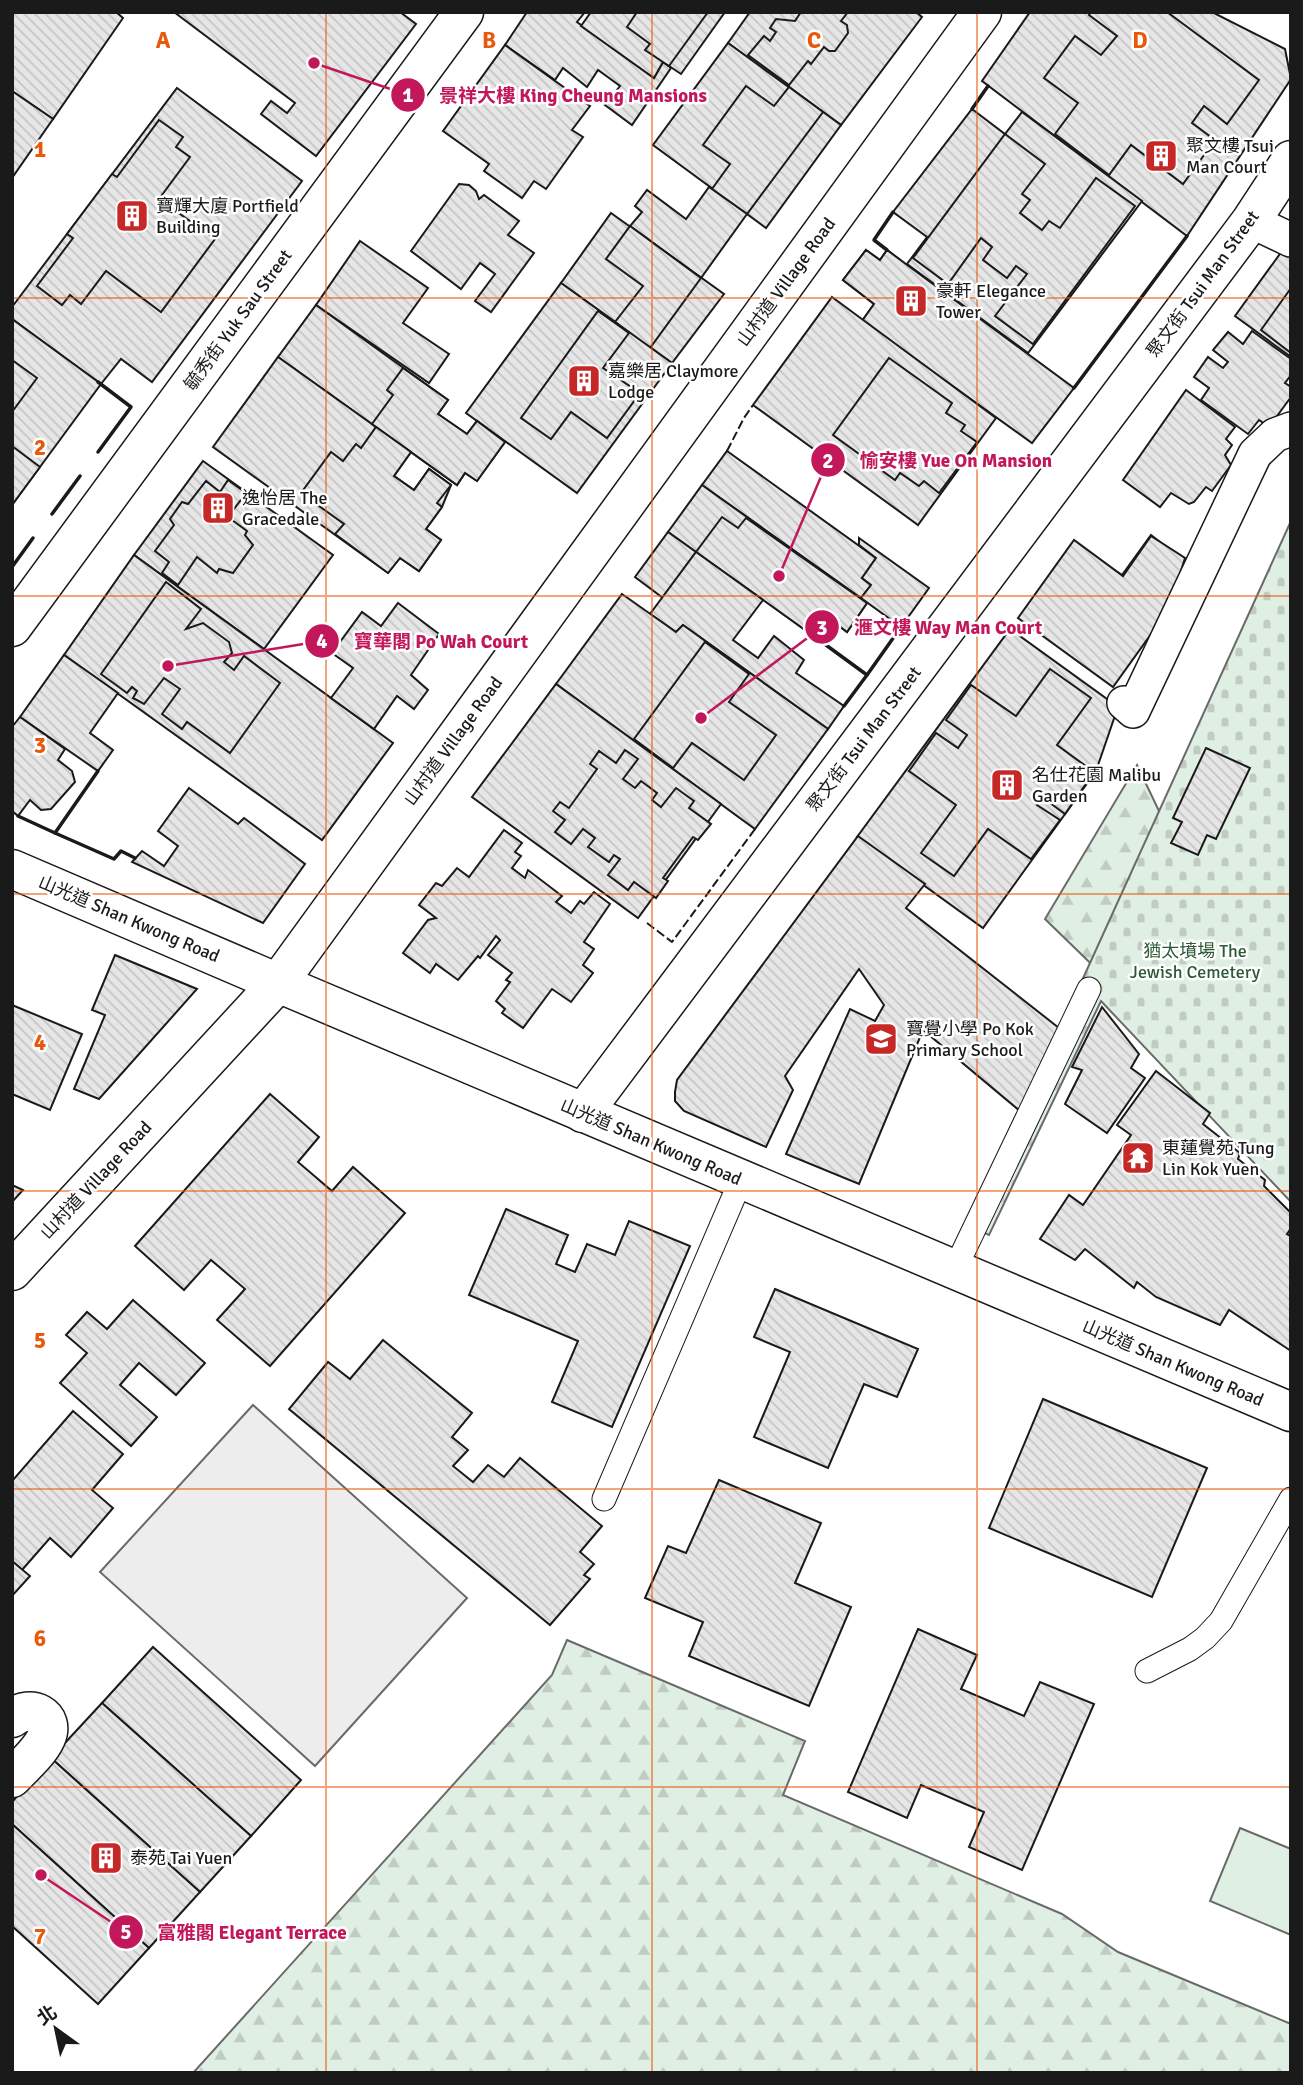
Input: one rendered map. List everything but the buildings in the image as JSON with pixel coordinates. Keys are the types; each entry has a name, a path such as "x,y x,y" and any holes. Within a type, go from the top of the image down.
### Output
{"street":[{"name":"山村道 Village Road","path":"12,1271 278,983 982,12"},
{"name":"毓秀街 Yuk Sau Street","path":"12,627 447,19"},
{"name":"聚文街 Tsui Man Street","path":"583,1113 1251,220 1291,160"},
{"path":"1251,220 1291,240"},
{"path":"1124,703 1133,711 1255,454 1275,435 1291,429"},
{"name":"山光道 Shan Kwong Road","path":"12,869 1291,1412"},
{"path":"12,1718 20,1712 30,1710 40,1714 47,1723 47,1735 42,1745 12,1778"}],"lane":[{"path":"954,1271 1089,989"},
{"path":"604,1499 741,1180"},
{"path":"1147,1671 1190,1649 1221,1621 1291,1499"}],"green space":[{"name":"猶太墳場 The Jewish Cemetery","path":"1291,521 1291,1202 1101,1001 989,1235 965,1224 1075,996"},
{"path":"1137,765 1213,924 1291,1158 1045,919"},
{"path":"567,1640 805,1741 783,1795 1062,1914 1118,1952 1291,2024 1291,2073 193,2073 552,1675"},
{"path":"1240,1828 1291,1849 1291,1935 1210,1901"}],"shaded area":[{"path":"253,1405 467,1598 315,1766 100,1572"}],"fence":[{"path":"727,451 753,405"},
{"path":"647,923 672,942 755,829"}],"wall":[{"path":"972,109 988,86"},
{"path":"887,250 874,240 893,212"},
{"path":"1074,388 1187,236"},
{"path":"98,382 131,407 98,452"},
{"path":"52,514 80,476"},
{"path":"12,567 33,538"},
{"path":"815,637 867,675 901,627"},
{"path":"844,706 867,675"},
{"path":"18,816 55,833 98,771"},
{"path":"55,833 114,859 121,851 135,858"}],"place":[{"name":"景祥大樓 King Cheung Mansions","path":"314,63"},
{"name":"聚文樓 Tsui Man Court","path":"1161,156"},
{"name":"寶輝大廈 Portfield Building","path":"132,216"},
{"name":"豪軒 Elegance Tower","path":"911,301"},
{"name":"嘉樂居 Claymore Lodge","path":"584,381"},
{"name":"逸怡居 The Gracedale","path":"218,508"},
{"name":"愉安樓 Yue On Mansion","path":"779,576"},
{"name":"寶華閣 Po Wah Court","path":"168,666"},
{"name":"滙文樓 Way Man Court","path":"701,718"},
{"name":"名仕花園 Malibu Garden","path":"1007,785"},
{"name":"寶覺小學 Po Kok Primary School","path":"881,1039"},
{"name":"東蓮覺苑 Tung Lin Kok Yuen","path":"1138,1158"},
{"name":"泰苑 Tai Yuen","path":"106,1858"},
{"name":"富雅閣 Elegant Terrace","path":"41,1875"}]}
